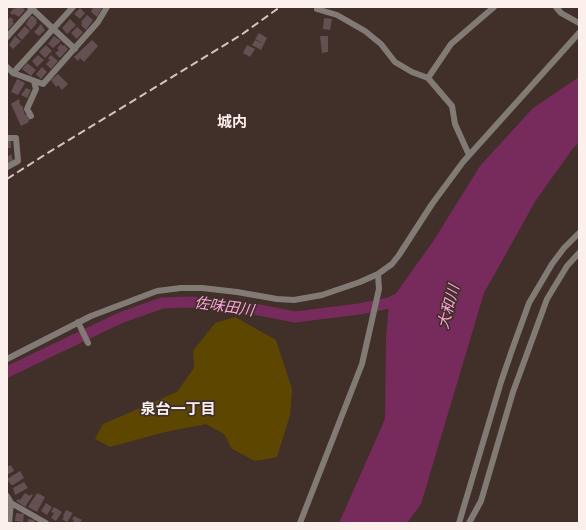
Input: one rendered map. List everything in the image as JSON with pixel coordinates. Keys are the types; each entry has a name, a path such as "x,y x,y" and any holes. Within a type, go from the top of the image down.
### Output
{"street":[{"path":"13,73 73,7"},
{"path":"7,67 13,73 43,84 98,22 107,7"},
{"path":"428,78 451,44 494,7"},
{"path":"556,7 561,12 579,23"},
{"path":"7,37 32,8 75,49"},
{"path":"317,9 337,16 365,31 382,44 395,62 412,72 428,78 452,106 455,124 469,155"},
{"path":"7,359 79,324 151,293 181,288 220,290 255,294 277,299 294,300 322,295 378,274 392,264 400,255 432,204 469,155 579,34"},
{"path":"30,116 27,109 36,89 34,81"},
{"path":"7,138 16,138 18,161 7,167"},
{"path":"459,523 503,376 530,303 552,264 564,248 579,233"},
{"path":"469,523 481,501 513,392 547,299 567,266 579,253"},
{"path":"300,523 359,374 372,326 379,289 378,274"},
{"path":"79,324 88,343"},
{"path":"7,496 9,503 9,523"},
{"path":"9,503 42,522"}],"shaded area":[{"path":"235,317 276,340 292,389 290,415 277,457 255,461 232,449 224,434 206,424 165,432 110,447 95,439 103,424 177,392 194,368 193,351 215,323"}],"water":[{"name":"大和川","path":"579,77 579,143 574,147 536,200 484,293 421,504 407,523 339,523 385,419 386,337 389,303 434,240 480,166 533,108"}],"building":[{"path":"17,7 22,7 25,10 19,17 10,13"},
{"path":"93,7 102,8 97,17 91,12"},
{"path":"80,8 85,13 80,19 74,14"},
{"path":"87,15 93,20 86,30 81,25 81,22"},
{"path":"31,16 37,20 37,23 31,30 26,24"},
{"path":"10,17 14,20 12,21 14,23 7,31 7,21"},
{"path":"324,18 332,19 330,30 323,29"},
{"path":"70,19 76,25 67,34 62,28"},
{"path":"41,24 45,30 39,36 34,32"},
{"path":"25,26 30,31 22,40 17,35"},
{"path":"77,27 83,32 77,39 71,33"},
{"path":"259,33 267,38 264,44 255,39"},
{"path":"15,36 21,41 13,49 9,45"},
{"path":"54,36 61,41 53,48 48,44"},
{"path":"320,36 328,36 328,52 322,53"},
{"path":"92,40 98,46 84,62 80,58 78,61 74,57"},
{"path":"255,40 264,44 261,50 252,45"},
{"path":"61,44 68,49 60,58 55,53 59,50 57,48"},
{"path":"46,45 52,51 45,58 39,52"},
{"path":"247,45 255,49 250,57 243,53"},
{"path":"38,55 44,60 37,67 32,61"},
{"path":"51,55 58,61 51,69 46,64 50,60 48,58"},
{"path":"27,63 36,70 31,76 22,69"},
{"path":"42,67 47,72 41,79 36,74"},
{"path":"58,74 68,84 62,90 58,85 56,87 51,80"},
{"path":"17,79 25,83 18,95 11,92"},
{"path":"26,88 31,90 27,98 21,95"},
{"path":"19,99 25,115 27,114 30,120 21,126 11,104"},
{"path":"7,141 11,141 11,148 7,148"},
{"path":"11,154 13,160 7,164 7,157"},
{"path":"11,465 14,471 7,475 7,467"},
{"path":"20,471 24,478 11,485 7,479"},
{"path":"24,482 28,488 15,495 13,488"},
{"path":"25,493 30,496 31,494 33,495 25,507 16,501 18,499 20,500"},
{"path":"37,493 45,497 37,512 28,507"},
{"path":"46,503 52,507 47,515 41,511"},
{"path":"54,507 62,512 56,521 51,518 54,513 51,512"},
{"path":"66,510 73,513 67,522 62,519"},
{"path":"16,513 24,514 23,522 15,521"},
{"path":"74,516 82,520 80,523 72,523"},
{"path":"28,519 34,520 36,523 28,523"}],"waterway":[{"name":"佐味田川","path":"7,372 120,318 162,303 191,302 254,309 295,317 359,309 389,303 402,297"}],"railway":[{"path":"7,179 241,35 280,7"}],"district":[{"name":"城内","path":"232,123"},
{"name":"泉台一丁目","path":"178,410"}]}
